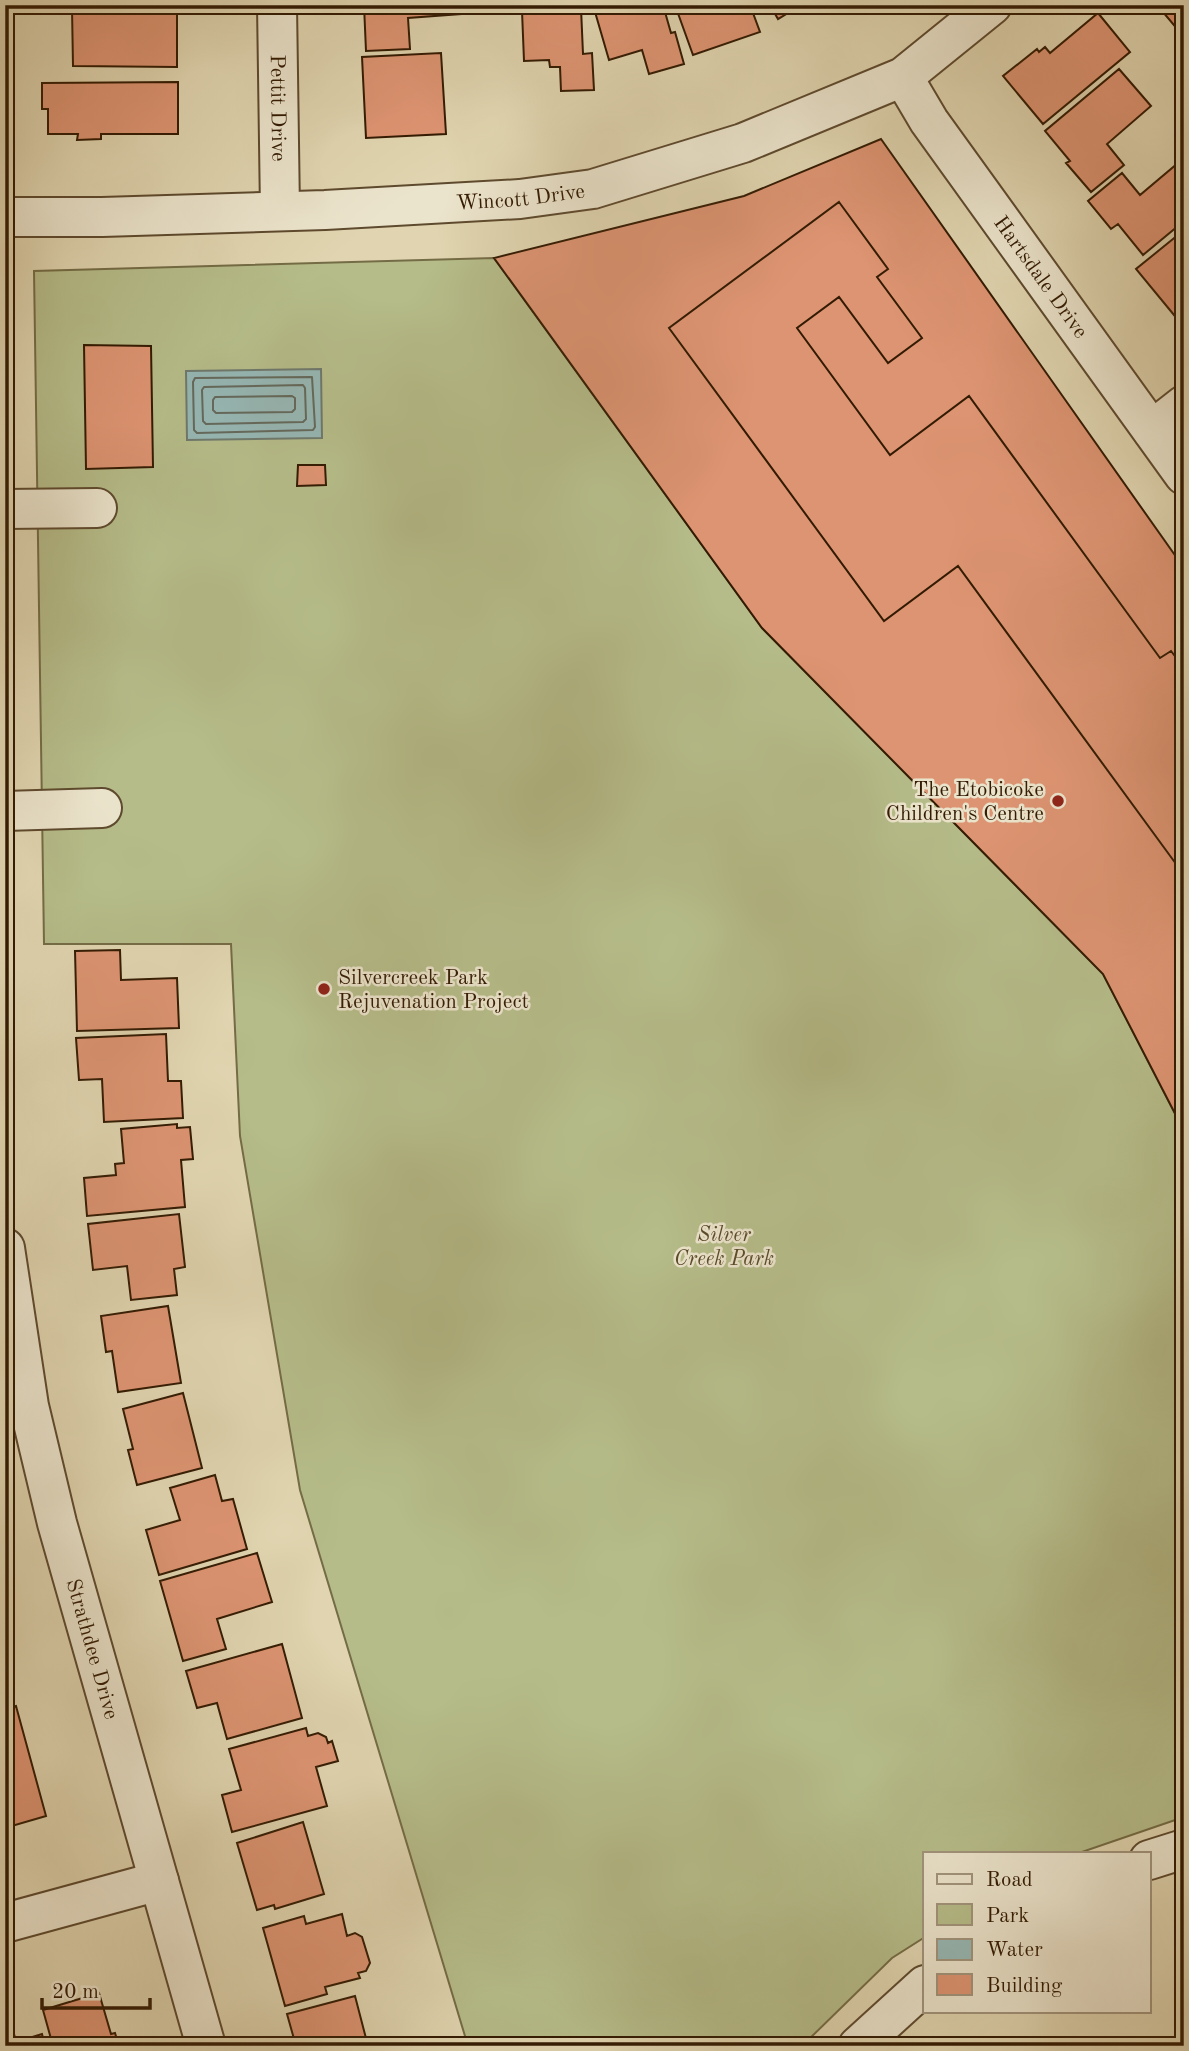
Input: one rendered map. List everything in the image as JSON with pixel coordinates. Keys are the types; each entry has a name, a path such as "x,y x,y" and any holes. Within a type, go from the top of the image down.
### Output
{"street":[{"name":"Pettit Drive","path":"277,5 279,211"},
{"name":"Wincott Drive","path":"5,218 279,211 520,199 593,189 743,143 903,76 992,5"},
{"name":"Hartsdale Drive","path":"903,76 929,121 1184,475"},
{"path":"1152,430 1184,405"},
{"path":"5,509 97,508"},
{"path":"5,811 102,808"},
{"name":"Strathdee Drive","path":"5,1248 17,1409 57,1523 206,2046"},
{"path":"1150,1860 1184,1849"},
{"path":"5,1923 159,1881"},
{"path":"858,2046 923,1987"}],"green space":[{"name":"Silver Creek Park","path":"494,258 762,628 1103,974 1184,1131 1184,1817 1082,1852 923,1852 923,1938 892,1958 802,2046 468,2046 300,1490 240,1136 231,944 44,944 34,271"}],"water":[{"path":"321,369 322,438 187,440 186,371"}],"building":[{"path":"177,5 177,67 73,66 72,8"},
{"path":"364,5 461,5 461,14 408,18 410,49 366,51"},
{"path":"593,5 663,5 671,33 675,32 684,64 649,74 642,50 609,60"},
{"path":"675,5 750,5 760,32 693,55"},
{"path":"770,5 801,5 778,19"},
{"path":"1157,5 1184,5 1184,37"},
{"path":"581,8 583,54 592,53 594,90 561,91 560,67 550,67 549,60 524,61 522,11"},
{"path":"1098,13 1130,52 1043,124 1003,76 1037,49 1039,52 1045,47 1050,53"},
{"path":"441,53 446,134 366,138 362,57"},
{"path":"1119,69 1151,106 1107,144 1124,165 1091,192 1066,163 1070,161 1045,131"},
{"path":"178,82 178,134 101,134 101,139 77,140 78,134 48,134 48,109 42,109 42,83"},
{"name":"The Etobicoke Children's Centre","path":"881,139 1184,568 1184,1131 1103,974 762,628 494,258 744,196"},
{"path":"1184,158 1184,221 1143,255 1118,224 1111,229 1088,201 1122,173 1140,195"},
{"path":"839,202 888,269 877,277 922,338 888,363 839,297 797,328 890,455 969,396 1160,658 1171,651 1184,668 1184,865 1179,868 958,566 884,621 669,328"},
{"path":"1184,230 1184,307 1174,315 1136,269"},
{"path":"84,345 151,346 153,467 86,469"},
{"path":"298,465 325,465 326,485 297,486"},
{"path":"120,950 121,980 177,978 179,1028 77,1031 75,951"},
{"path":"166,1034 168,1081 181,1081 183,1118 104,1122 102,1079 79,1080 76,1038"},
{"path":"177,1124 177,1128 190,1127 193,1159 181,1160 185,1207 87,1216 84,1178 116,1175 115,1164 124,1163 121,1129"},
{"path":"179,1214 185,1267 174,1269 177,1295 131,1300 127,1266 93,1270 88,1224"},
{"path":"168,1306 181,1383 118,1392 112,1351 106,1352 101,1316"},
{"path":"183,1393 202,1468 137,1485 128,1450 133,1449 123,1409"},
{"path":"215,1475 222,1501 233,1499 247,1549 159,1575 146,1530 180,1520 170,1488"},
{"path":"257,1553 272,1602 217,1619 226,1649 183,1661 160,1581"},
{"path":"282,1644 302,1718 227,1739 217,1703 197,1708 186,1671"},
{"path":"16,1706 46,1816 5,1828 5,1709"},
{"path":"306,1728 308,1736 318,1733 326,1737 328,1743 332,1741 338,1761 316,1767 327,1806 232,1832 222,1795 241,1790 229,1749"},
{"path":"303,1822 324,1894 275,1909 274,1905 257,1910 237,1843"},
{"path":"342,1914 347,1936 355,1933 362,1937 370,1963 366,1971 358,1973 360,1978 325,1987 327,1994 285,2006 263,1928 304,1916 306,1924"},
{"path":"99,1993 111,2034 115,2033 119,2046 53,2046 43,2010"},
{"path":"355,1996 368,2046 296,2046 287,2014"},
{"path":"14,2034 16,2042 42,2034 45,2046 5,2046 5,2037"}],"place":[{"name":"The Etobicoke Children's Centre","path":"1058,801"},
{"name":"Silvercreek Park Rejuvenation Project","path":"324,989"}]}
